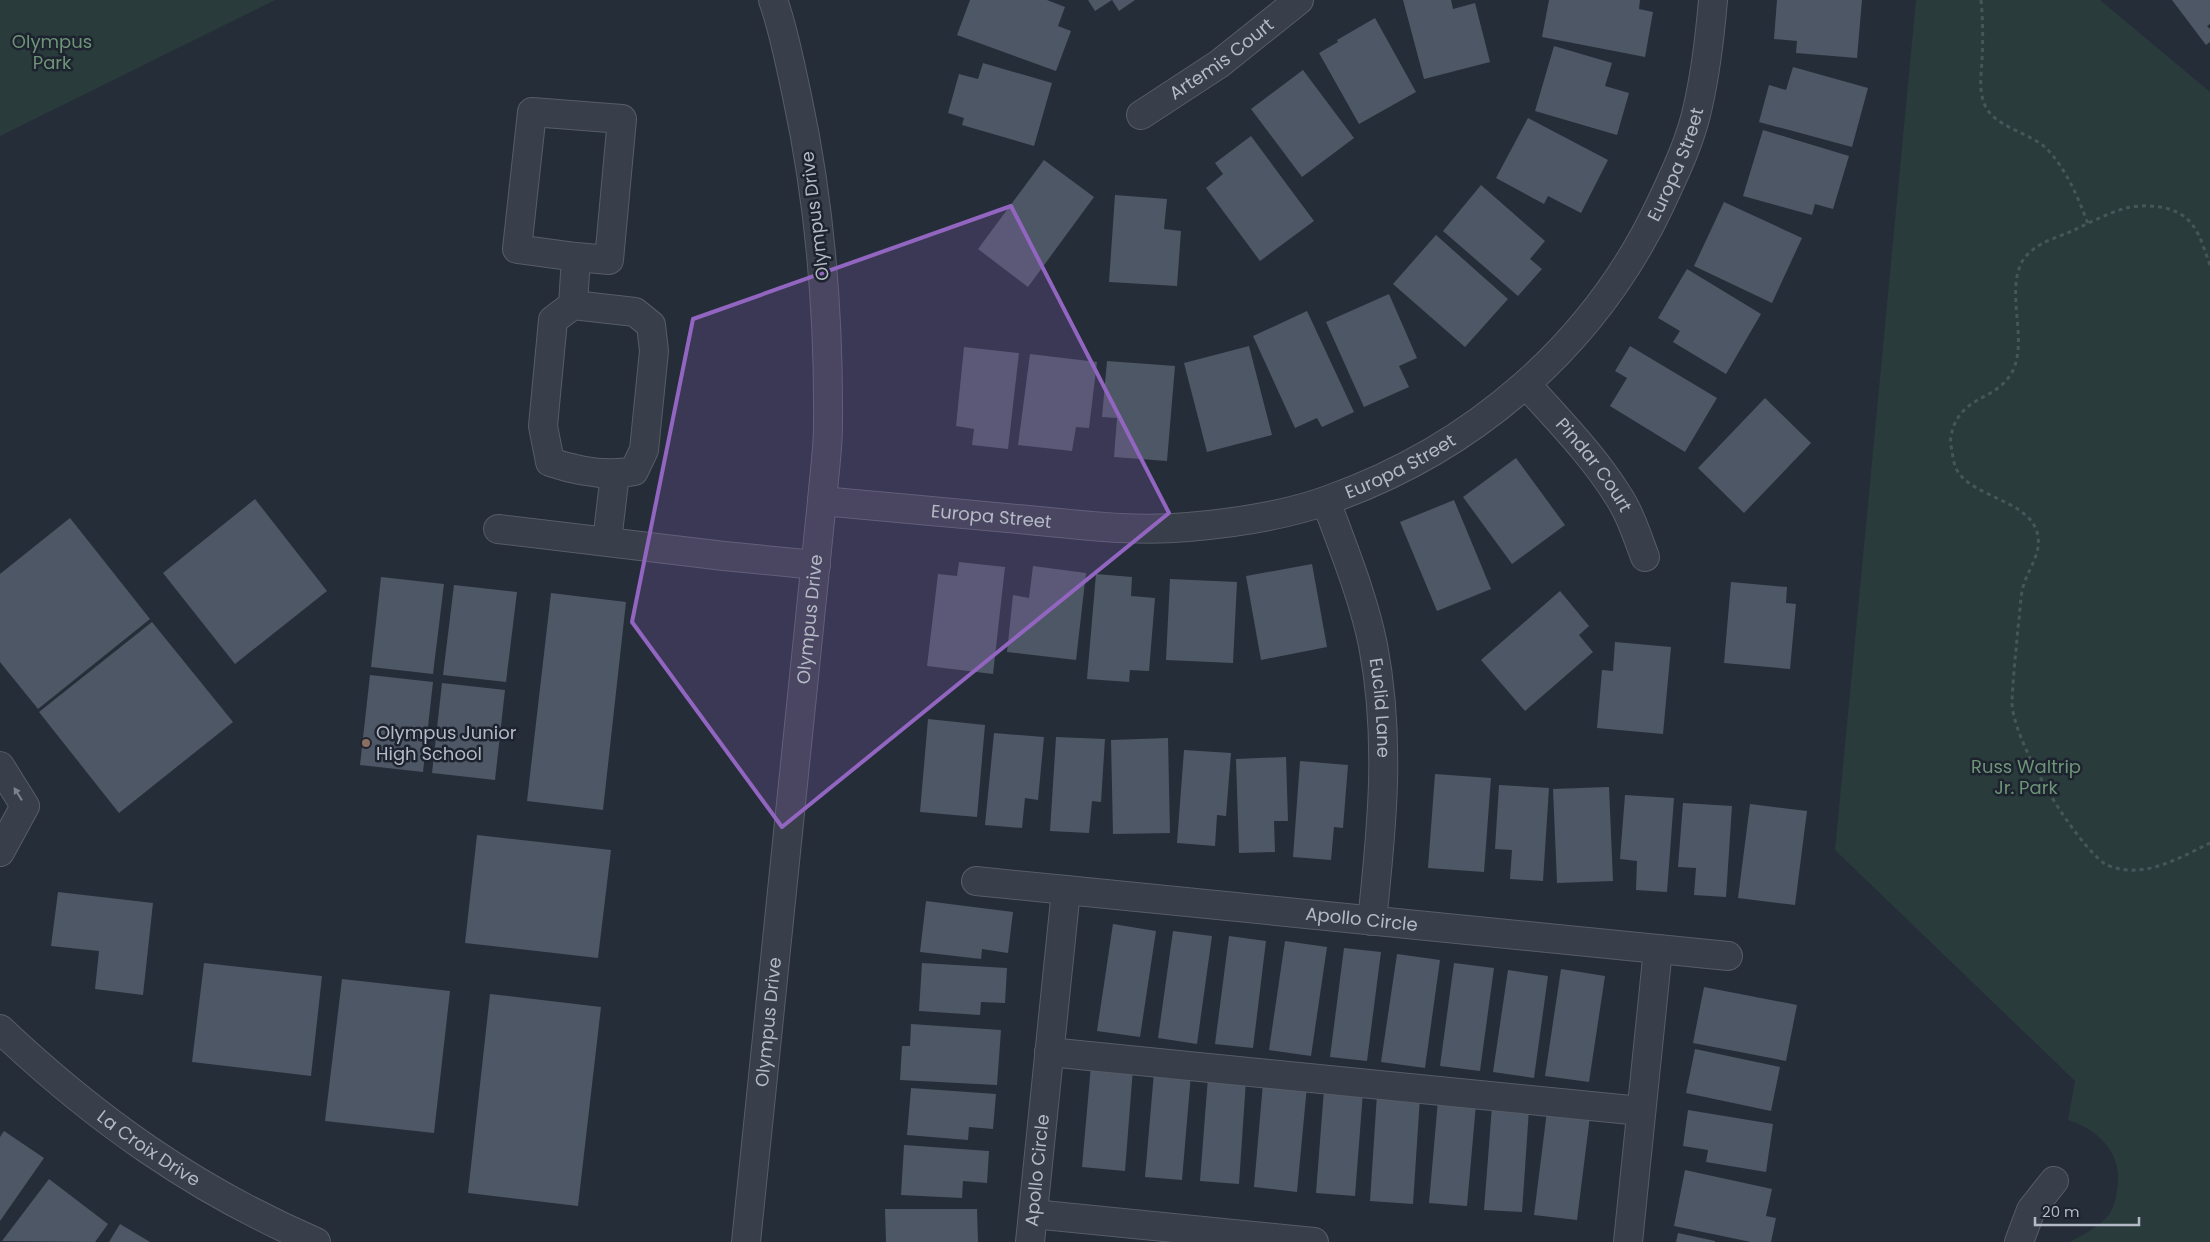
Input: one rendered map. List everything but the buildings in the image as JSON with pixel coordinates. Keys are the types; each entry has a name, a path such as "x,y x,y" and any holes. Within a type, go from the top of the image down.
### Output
{"street":[{"name":"Olympus Drive","path":"746,1242 816,565 828,427 823,276 816,204 805,130 791,66 773,0"},
{"name":"Artemis Court","path":"1141,115 1219,64 1299,0"},
{"name":"Europa Street","path":"822,501 1104,527 1149,529 1187,527 1278,514 1326,501 1374,481 1419,459 1493,413 1526,384 1593,313 1622,273 1646,234 1676,171 1698,107 1713,0"},
{"path":"532,112 622,119 609,260 576,257 517,249 532,112"},
{"path":"573,304 576,257"},
{"path":"573,304 635,312 651,325 654,351 644,450 634,471 615,474 574,470 550,462 543,426 553,320 573,304"},
{"name":"Pindar Court","path":"1526,384 1595,463 1618,494 1645,557"},
{"path":"607,542 615,474"},
{"name":"Euclid Lane","path":"1326,501 1362,602 1378,677 1383,718 1384,785 1372,921"},
{"path":"498,529 816,565"},
{"path":"0,766 25,806 0,852"},
{"name":"Apollo Circle","path":"976,881 1728,956"},
{"name":"Apollo Circle","path":"1030,1242 1066,890"},
{"path":"1628,1242 1658,950"},
{"name":"La Croix Drive","path":"0,1029 81,1101 183,1174 232,1203 316,1242"},
{"path":"1049,1052 1641,1111"},
{"path":"2019,1242 2031,1210 2054,1181"},
{"path":"1033,1214 1314,1242"}],"path":[{"path":"1981,0 1983,21 1981,93 1987,110 2001,122 2037,140 2047,149 2062,167 2071,183 2088,224"},
{"path":"2210,265 2194,225 2181,214 2165,208 2144,206 2125,208 2038,246 2024,257 2019,268 2017,286 2018,359 2010,376 1991,392 1971,403 1955,419 1950,439 1953,460 1958,472 1970,482 2026,516 2037,529 2039,544 2037,557 2022,589 2012,705 2016,726 2035,767 2066,819 2107,865 2123,870 2154,868 2210,843"}],"highlighted area":[{"path":"1011,206 1169,513 782,827 632,622 693,319"}],"green space":[{"name":"Olympus Park","path":"0,0 275,0 0,136"},
{"name":"Russ Waltrip Jr. Park","path":"1916,0 2100,0 2210,92 2210,1242 2070,1242 2095,1227 2108,1216 2115,1201 2118,1178 2117,1166 2107,1146 2090,1130 2068,1120 2075,1081 1835,850"}],"place":[{"name":"Olympus Junior High School","path":"366,743"}]}
